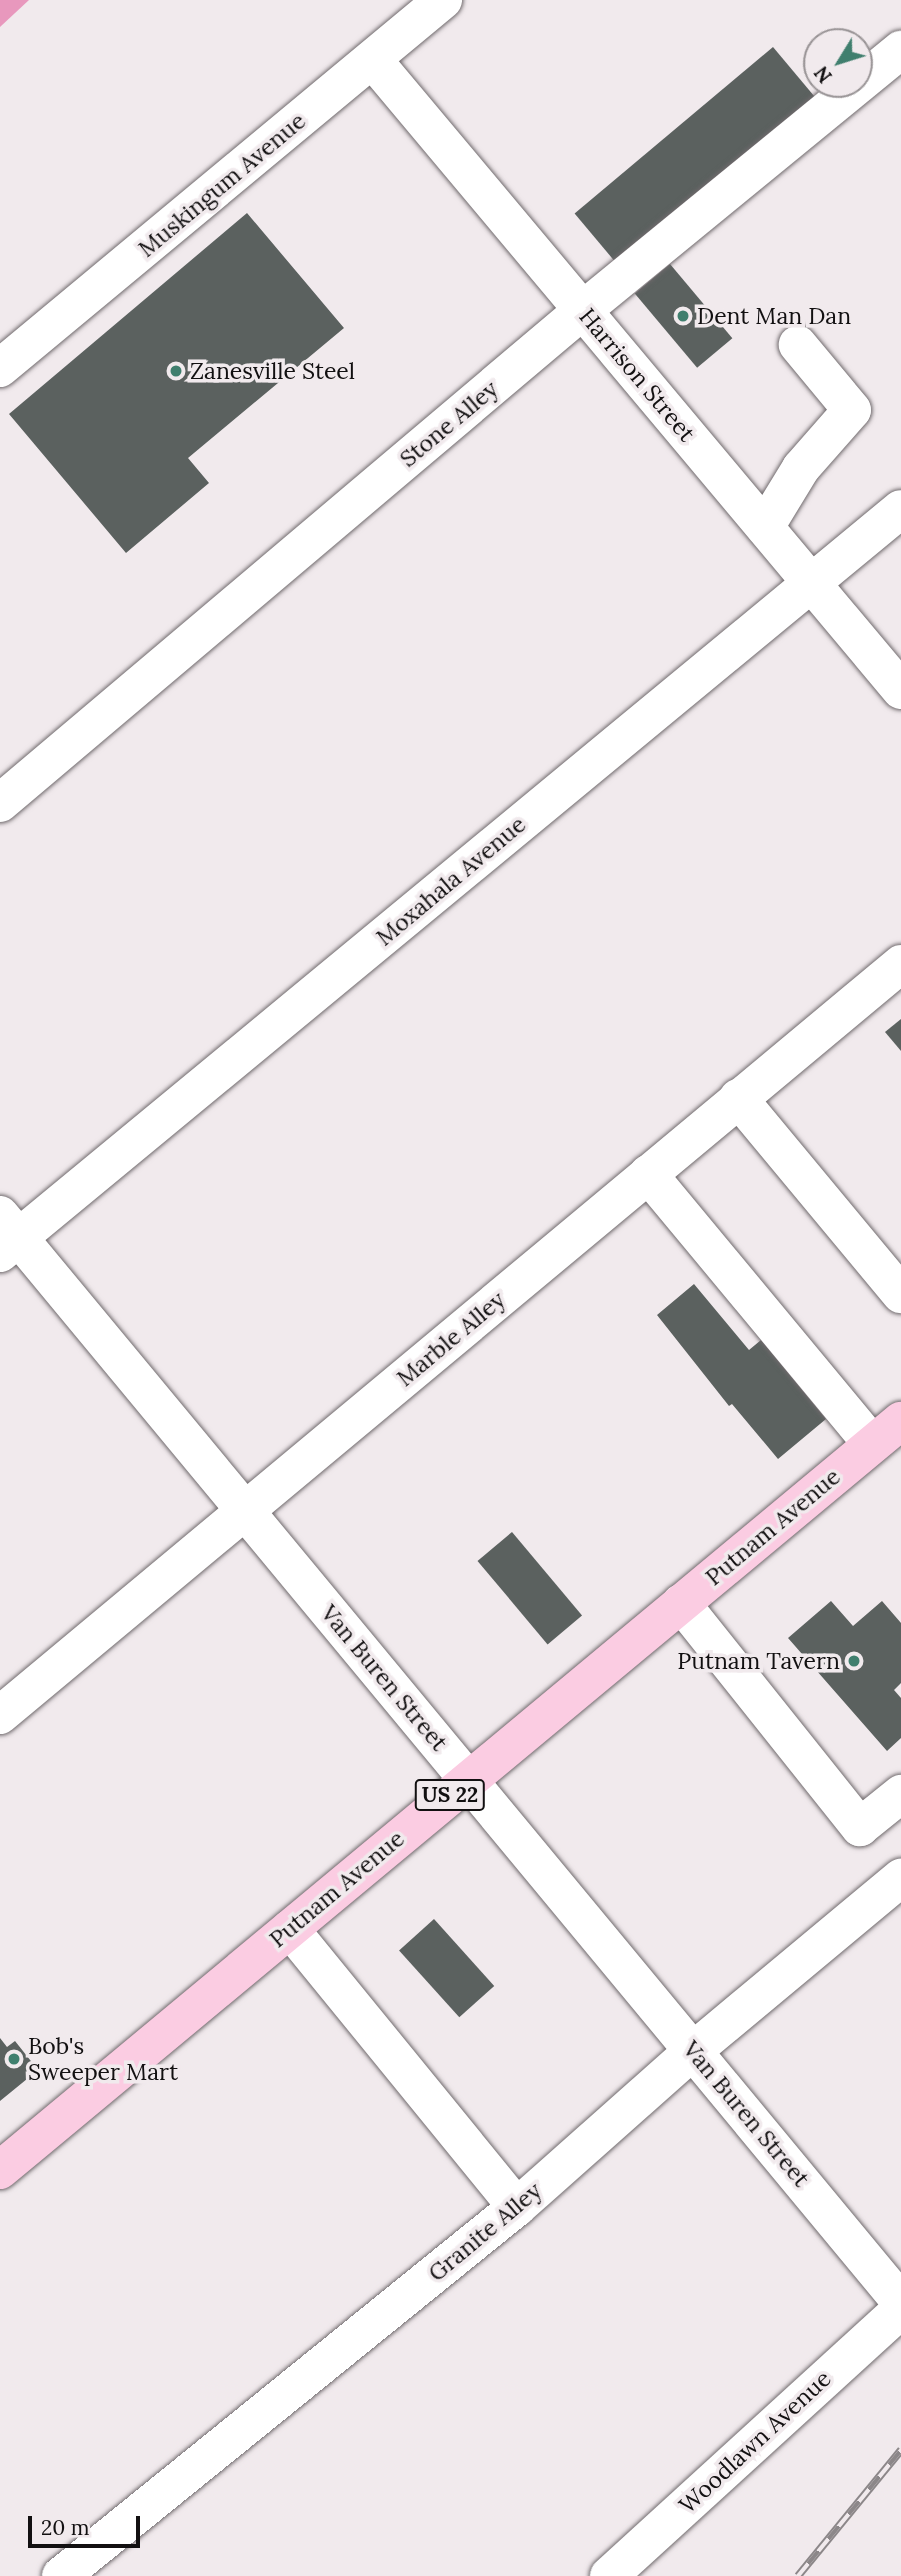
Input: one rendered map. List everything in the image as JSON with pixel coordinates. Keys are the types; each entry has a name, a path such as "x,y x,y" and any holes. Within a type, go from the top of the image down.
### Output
{"main road":[{"name":"Putnam Avenue","path":"0,2170 887,1432"}],"street":[{"name":"Muskingum Avenue","path":"0,368 443,0"},
{"name":"Stone Alley","path":"0,803 583,310 901,50"},
{"name":"Harrison Street","path":"373,60 901,690"},
{"path":"765,527 801,468 852,410 798,345"},
{"name":"Moxahala Avenue","path":"6,1235 901,509"},
{"name":"Marble Alley","path":"0,1715 901,964"},
{"path":"738,1098 901,1294"},
{"path":"648,1174 887,1432"},
{"name":"Van Buren Street","path":"6,1235 246,1511 901,2302"},
{"path":"681,1603 860,1827 901,1794"},
{"name":"Granite Alley","path":"61,2576 517,2207 694,2051 901,1878"},
{"path":"290,1929 517,2207"},
{"name":"Woodlawn Avenue","path":"610,2576 901,2309"}],"shaded area":[{"path":"0,0 29,0 0,27"}],"building":[{"path":"773,47 803,83 803,98 816,98 821,104 622,270 575,213"},
{"name":"Zanesville Steel","path":"247,213 344,328 188,458 209,483 126,553 9,414"},
{"name":"Dent Man Dan","path":"670,264 732,338 697,368 635,294"},
{"path":"901,1019 901,1051 885,1032"},
{"path":"694,1284 749,1350 761,1340 826,1419 778,1459 732,1404 729,1406 657,1315"},
{"path":"512,1532 582,1615 548,1644 478,1561"},
{"name":"Putnam Tavern","path":"831,1601 853,1626 882,1601 901,1623 901,1683 894,1690 901,1698 901,1738 887,1751 788,1638"},
{"path":"434,1919 494,1986 459,2017 399,1950"},
{"name":"Bob's Sweeper Mart","path":"0,2038 7,2047 15,2041 38,2070 0,2101"}],"railway":[{"path":"798,2576 901,2450"}],"place":[{"name":"Dent Man Dan","path":"683,316"},
{"name":"Zanesville Steel","path":"176,371"},
{"name":"Putnam Tavern","path":"854,1661"},
{"name":"Bob's Sweeper Mart","path":"14,2059"}]}
